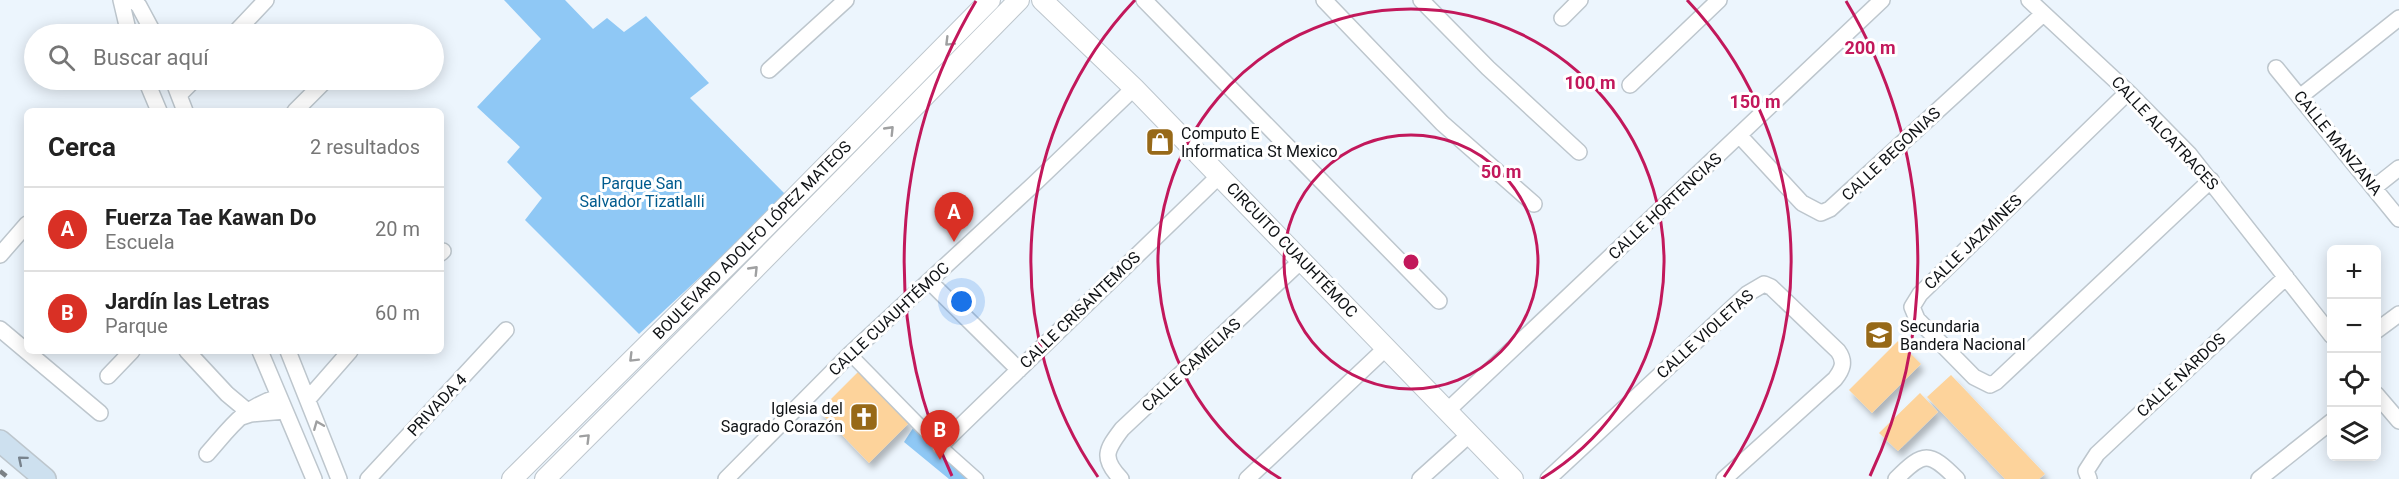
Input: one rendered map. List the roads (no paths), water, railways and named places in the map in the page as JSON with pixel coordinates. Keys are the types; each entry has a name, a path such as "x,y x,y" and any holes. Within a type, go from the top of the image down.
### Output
{"main road":[{"path":"0,441 45,479"}],"street":[{"path":"121,0 125,24"},
{"path":"243,24 266,0"},
{"path":"769,70 846,0"},
{"name":"BOULEVARD ADOLFO LÓPEZ MATEOS","path":"512,479 990,0"},
{"name":"BOULEVARD ADOLFO LÓPEZ MATEOS","path":"545,479 1019,0"},
{"name":"CIRCUITO CUAUHTÉMOC","path":"1042,0 1220,175 1513,479"},
{"path":"1144,0 1438,301"},
{"path":"1324,0 1442,123 1534,204"},
{"path":"1421,0 1488,68 1579,152"},
{"path":"1562,18 1580,0"},
{"path":"1630,85 1719,0"},
{"name":"CALLE HORTENCIAS","path":"1446,411 1882,0"},
{"name":"CALLE ALCATRACES","path":"2029,0 2128,92 2211,180 2327,331"},
{"path":"128,24 139,2"},
{"path":"139,2 149,24"},
{"name":"CALLE BEGONIAS","path":"1740,135 1802,203 1821,213 1830,209 2043,14"},
{"path":"2301,96 2399,18"},
{"name":"CALLE MANZANA","path":"2276,68 2399,219"},
{"name":"CALLE CUAUHTÉMOC","path":"726,479 850,354 1134,88"},
{"path":"150,90 158,108"},
{"path":"177,90 184,108"},
{"path":"179,95 184,90"},
{"path":"298,108 316,90"},
{"name":"CALLE JAZMINES","path":"2128,92 1920,294 1912,307 1917,319 1974,377 1990,385 1996,382 2211,180"},
{"path":"2375,187 2399,168"},
{"name":"CALLE CRISANTEMOS","path":"940,446 1220,175"},
{"path":"0,255 24,227"},
{"name":"CALLE CAMELIAS","path":"1121,479 1113,470 1107,457 1108,449 1122,429 1302,260"},
{"name":"CALLE NARDOS","path":"2089,479 2086,471 2097,454 2286,277"},
{"path":"929,281 1019,370"},
{"path":"709,283 724,300"},
{"name":"CALLE VIOLETAS","path":"1548,479 1747,294 1764,284 1771,287 1838,351 1842,357 1843,366 1835,379 1724,479"},
{"path":"2381,327 2399,314"},
{"path":"0,329 24,349"},
{"name":"PRIVADA 4","path":"368,479 506,330"},
{"path":"1247,479 1386,348"},
{"path":"30,354 100,413"},
{"path":"108,376 129,354"},
{"path":"191,354 246,414"},
{"path":"261,354 314,479"},
{"path":"289,354 339,479"},
{"path":"308,399 348,354"},
{"path":"850,354 940,446 977,479"},
{"path":"2381,399 2399,421"},
{"path":"207,454 260,402 282,404"},
{"path":"2259,479 2327,424"},
{"path":"1420,479 1470,434"},
{"path":"305,459 329,453"},
{"path":"1896,479 1915,461 1927,457 1942,464 1957,479"}],"railway":[{"path":"0,471 10,479"}],"place":[{"name":"Computo E Informatica St Mexico","path":"1160,142"},
{"name":"Fuerza Tae Kawan Do","path":"954,242"},
{"name":"Secundaria Bandera Nacional","path":"1879,335"},
{"name":"Iglesia del Sagrado Corazón","path":"864,417"},
{"name":"Jardín las Letras","path":"940,460"}],"park label":[{"name":"Parque San Salvador Tizatlalli","path":"642,192"}]}
